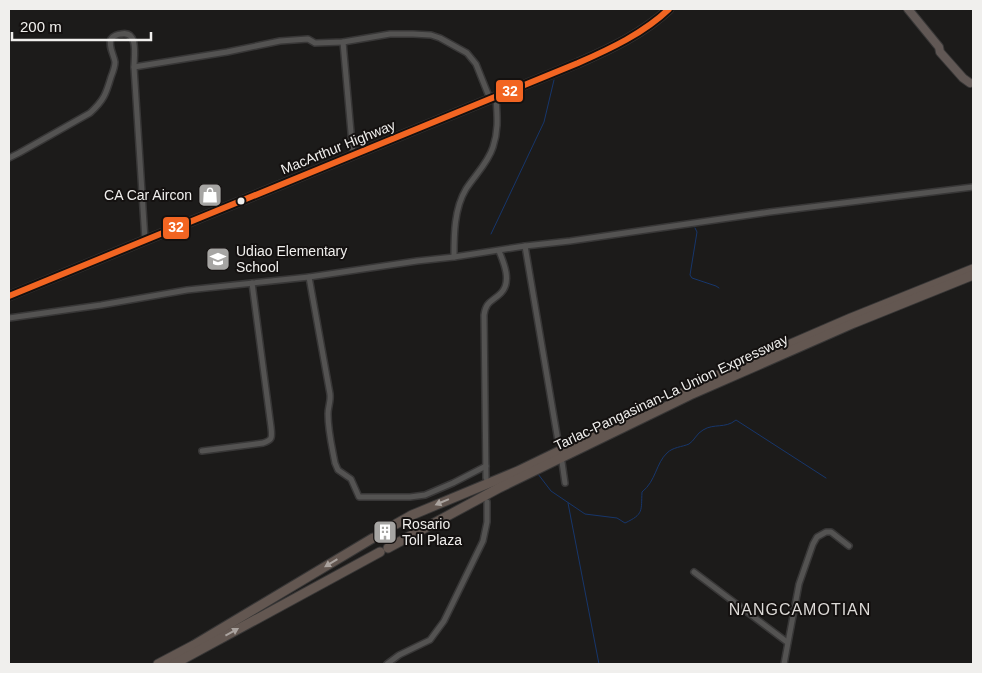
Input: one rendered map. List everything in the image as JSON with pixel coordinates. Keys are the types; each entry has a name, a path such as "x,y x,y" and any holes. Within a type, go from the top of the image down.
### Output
{"highway":[{"name":"MacArthur Highway","path":"9,296 578,64 613,47 643,29 669,9"},
{"name":"Tarlac-Pangasinan-La Union Expressway","path":"396,524 421,511 518,471 712,378 851,318 973,269"},
{"name":"Tarlac-Pangasinan-La Union Expressway","path":"174,664 499,488 690,395 854,323 973,276"},
{"path":"158,664 194,645 373,538"}],"main road":[{"path":"908,9 940,52 963,78 972,85"}],"street":[{"path":"9,158 90,113 106,94 115,64 111,46 112,38 125,33 132,37 134,40 145,240"},
{"path":"134,67 227,52 280,41 308,39 315,43 343,42 390,34 426,34 436,36 467,54 476,64 493,98 498,120 493,146 487,159 461,199 454,240 454,257"},
{"path":"343,42 353,155"},
{"path":"9,318 187,290 309,277 760,214 973,187"},
{"path":"525,246 558,441"},
{"path":"486,478 484,315 488,304 501,293 505,286 505,264 499,250"},
{"path":"309,277 330,394 328,420 335,464 338,470 351,479 359,497 407,498 425,495 486,466"},
{"path":"202,451 262,443 269,441 271,438 252,283"},
{"path":"562,462 565,483"},
{"path":"387,664 399,655 430,640 444,622 483,541 487,522 487,502"},
{"path":"784,664 799,584 813,544 822,533 831,532 849,546"},
{"path":"694,572 787,642"}],"waterway":[{"path":"491,234 544,122 554,80"},
{"path":"695,228 697,232 690,275 692,278 719,288"},
{"path":"538,474 551,491 585,514 617,518 625,523 636,517 640,511 642,492 647,488 660,462 669,451 689,444 701,431 707,428 732,423 736,420 826,478"},
{"path":"568,503 599,664"}],"tunnel":[{"path":"373,538 396,524"}],"transit line":[{"name":"32","path":"9,296 578,63 638,33 669,9"}],"place":[{"name":"CA Car Aircon","path":"210,195"},
{"name":"Udiao Elementary School","path":"218,259"},
{"name":"Rosario Toll Plaza","path":"385,532"}],"district":[{"name":"NANGCAMOTIAN","path":"800,609"}]}
